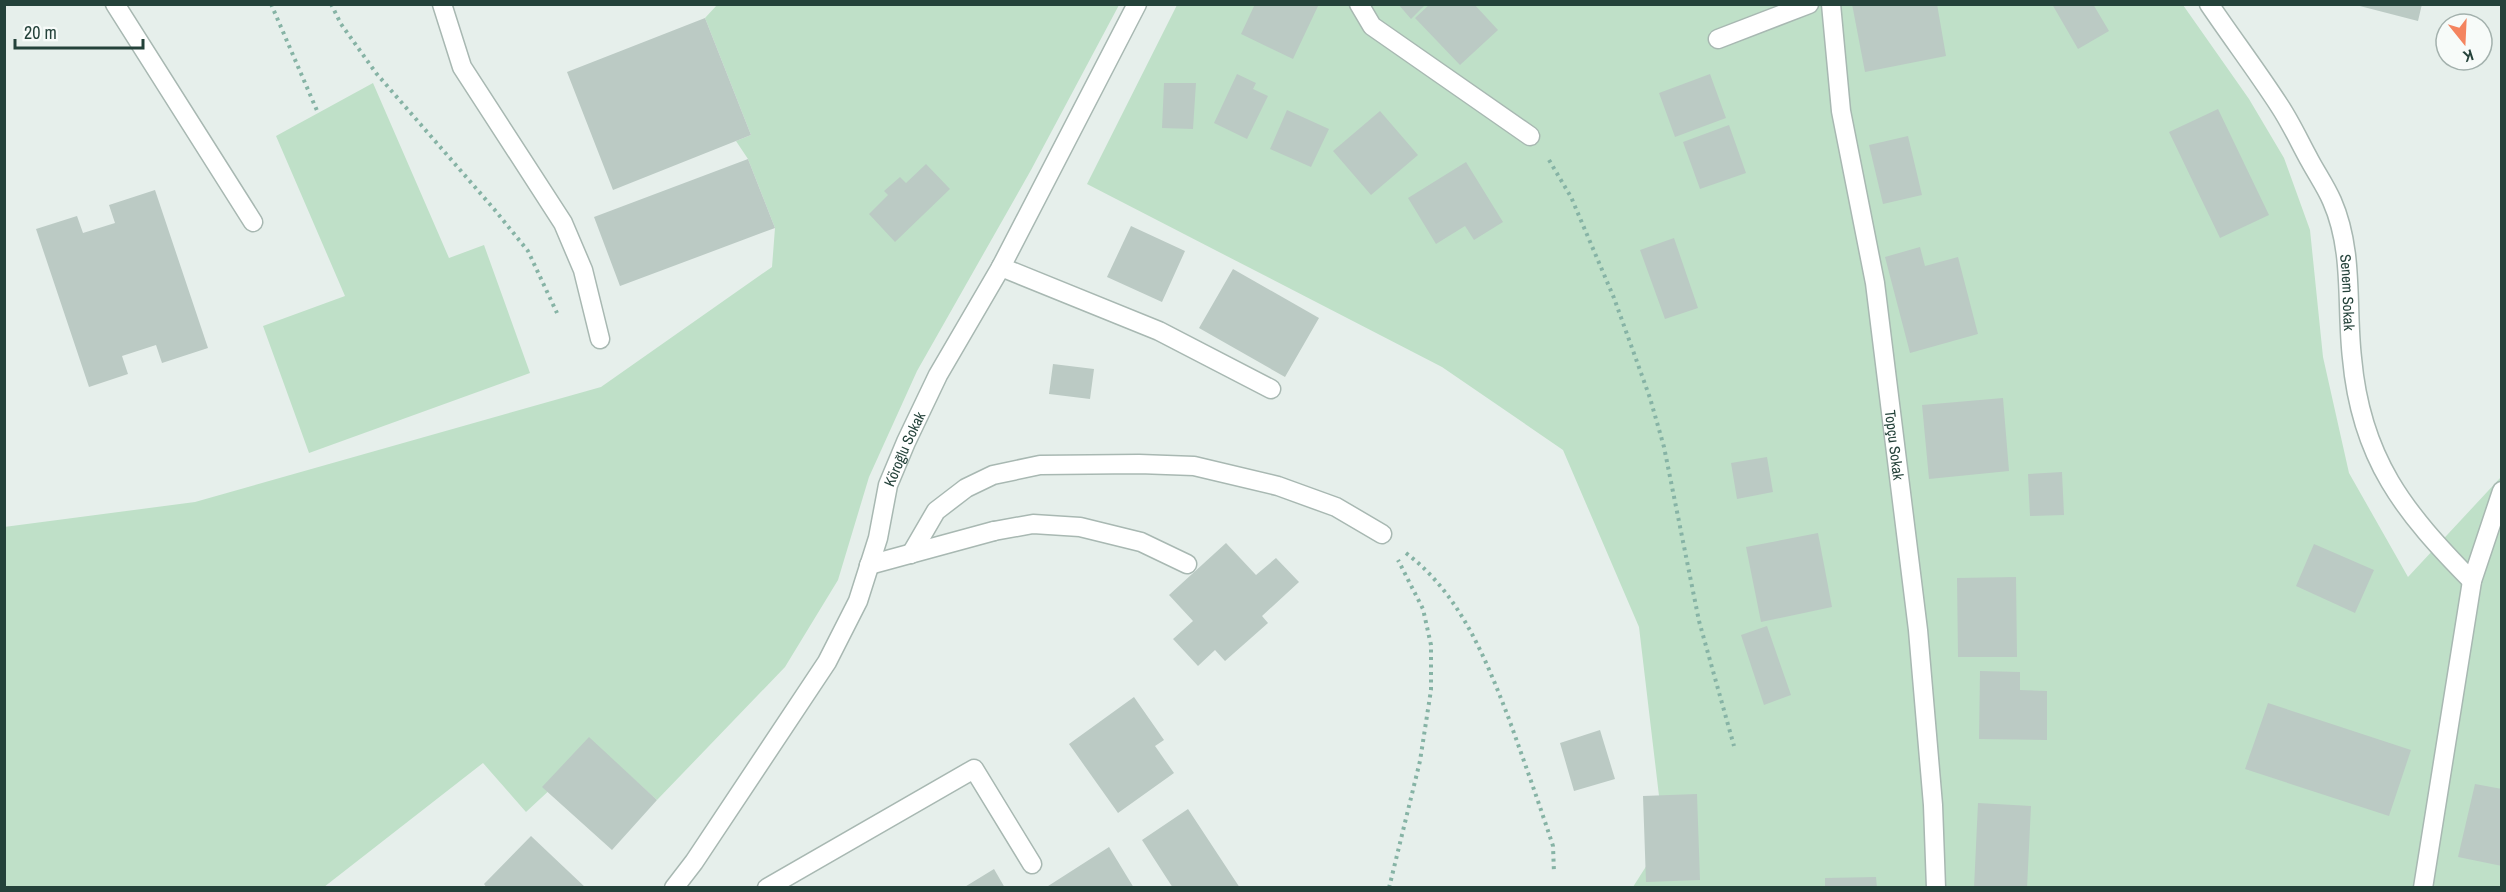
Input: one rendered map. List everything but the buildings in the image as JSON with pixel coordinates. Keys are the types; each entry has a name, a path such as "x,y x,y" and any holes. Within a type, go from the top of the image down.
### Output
{"street":[{"path":"115,4 253,222"},
{"path":"442,4 462,67 563,223 583,270 600,339"},
{"name":"Köroğlu Sokak","path":"674,888 694,862 827,662 858,602 878,538 888,485 906,442 938,375 1001,267 1137,4"},
{"path":"1359,4 1372,26 1530,136"},
{"path":"1718,39 1809,4"},
{"name":"Topçu Sokak","path":"1832,4 1841,111 1875,283 1917,618 1933,806 1936,888"},
{"name":"Senem Sokak","path":"2209,4 2281,107 2332,201 2348,262 2352,358 2357,392 2366,428 2379,464 2401,500 2426,534 2472,581"},
{"path":"1001,267 1159,332 1271,389"},
{"path":"911,554 936,511 966,488 993,475 1040,465 1194,466 1278,486 1336,507 1382,534"},
{"path":"2423,888 2472,581 2502,491"},
{"path":"869,565 994,531 1033,524 1080,527 1140,542 1187,564"},
{"path":"767,888 974,769 1032,864"}],"path":[{"path":"271,4 318,112"},
{"path":"331,4 341,24 376,73 494,208 528,251 556,313"},
{"path":"1530,136 1553,165 1572,197 1614,298 1650,398 1666,457 1699,621 1734,746"},
{"path":"1382,534 1427,568 1457,606 1487,661 1553,846 1554,873"},
{"path":"1382,534 1404,568 1423,609 1431,645 1431,690 1420,761 1389,888"}],"green space":[{"path":"717,5 1119,5 1031,170 917,371 869,477 838,580 785,667 657,800 597,746 526,812 483,763 324,887 5,887 4,527 195,502 601,387 772,267 775,228 748,159 736,141 751,135 705,18"},
{"path":"1177,5 2183,5 2249,99 2284,158 2310,230 2323,357 2349,473 2408,577 2501,477 2501,887 1633,887 1664,838 1639,627 1563,450 1442,367 1087,184"},
{"path":"373,83 449,258 484,245 530,373 309,453 263,326 345,296 276,136"}]}
